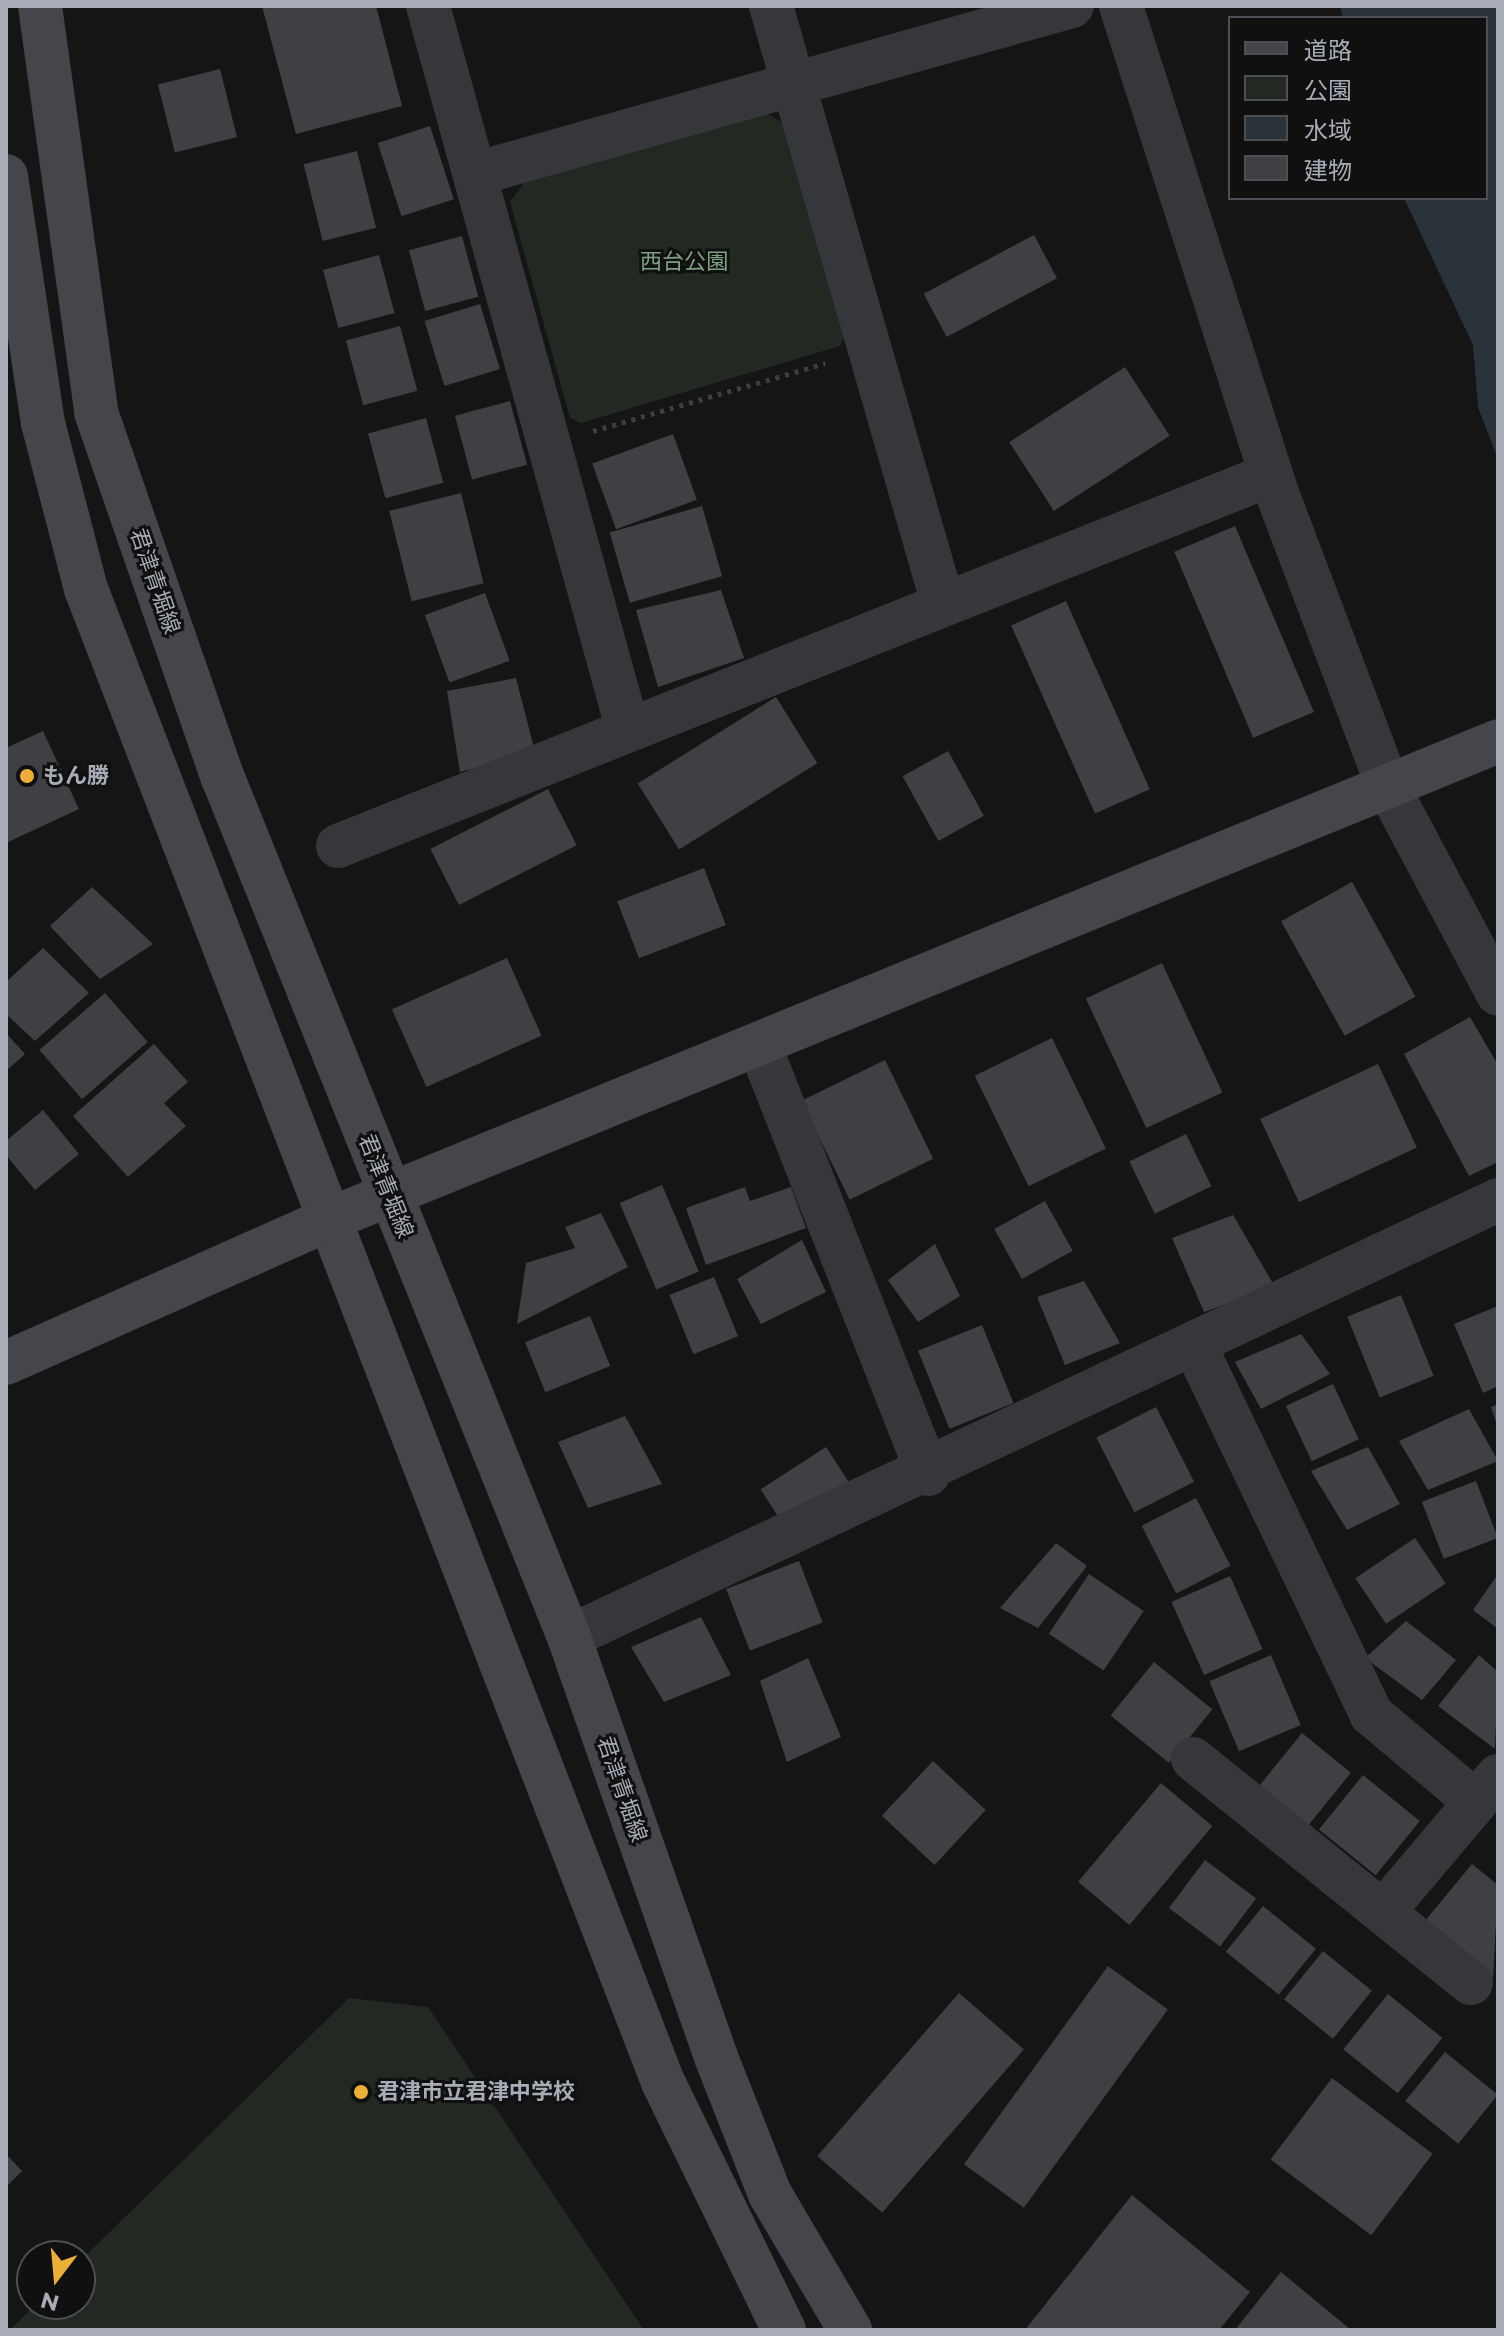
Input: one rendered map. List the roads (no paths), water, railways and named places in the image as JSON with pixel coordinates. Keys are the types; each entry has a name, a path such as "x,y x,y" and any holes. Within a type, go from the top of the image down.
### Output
{"main road":[{"name":"君津青堀線","path":"40,6 96,412 223,778 569,1637 770,2194 850,2330"},
{"path":"6,176 43,423 86,589 325,1221 663,2082 784,2330"},
{"path":"6,1363 325,1221 391,1199 1498,741"}],"street":[{"path":"428,6 553,443 628,730"},
{"path":"771,6 943,604"},
{"path":"475,174 1072,6"},
{"path":"1121,6 1270,475 1388,787 1498,994"},
{"path":"338,846 1270,475"},
{"path":"760,1047 928,1474"},
{"path":"569,1637 1196,1348 1498,1200"},
{"path":"1196,1348 1371,1714 1487,1789 1383,1912"},
{"path":"1193,1759 1471,1983"}],"water":[{"path":"1340,6 1498,6 1498,459 1478,407 1473,345 1405,200 1488,200 1488,16 1342,16"}],"place":[{"name":"もん勝","path":"27,776"},
{"name":"君津市立君津中学校","path":"361,2092"}],"park label":[{"name":"西台公園","path":"684,262"}]}
